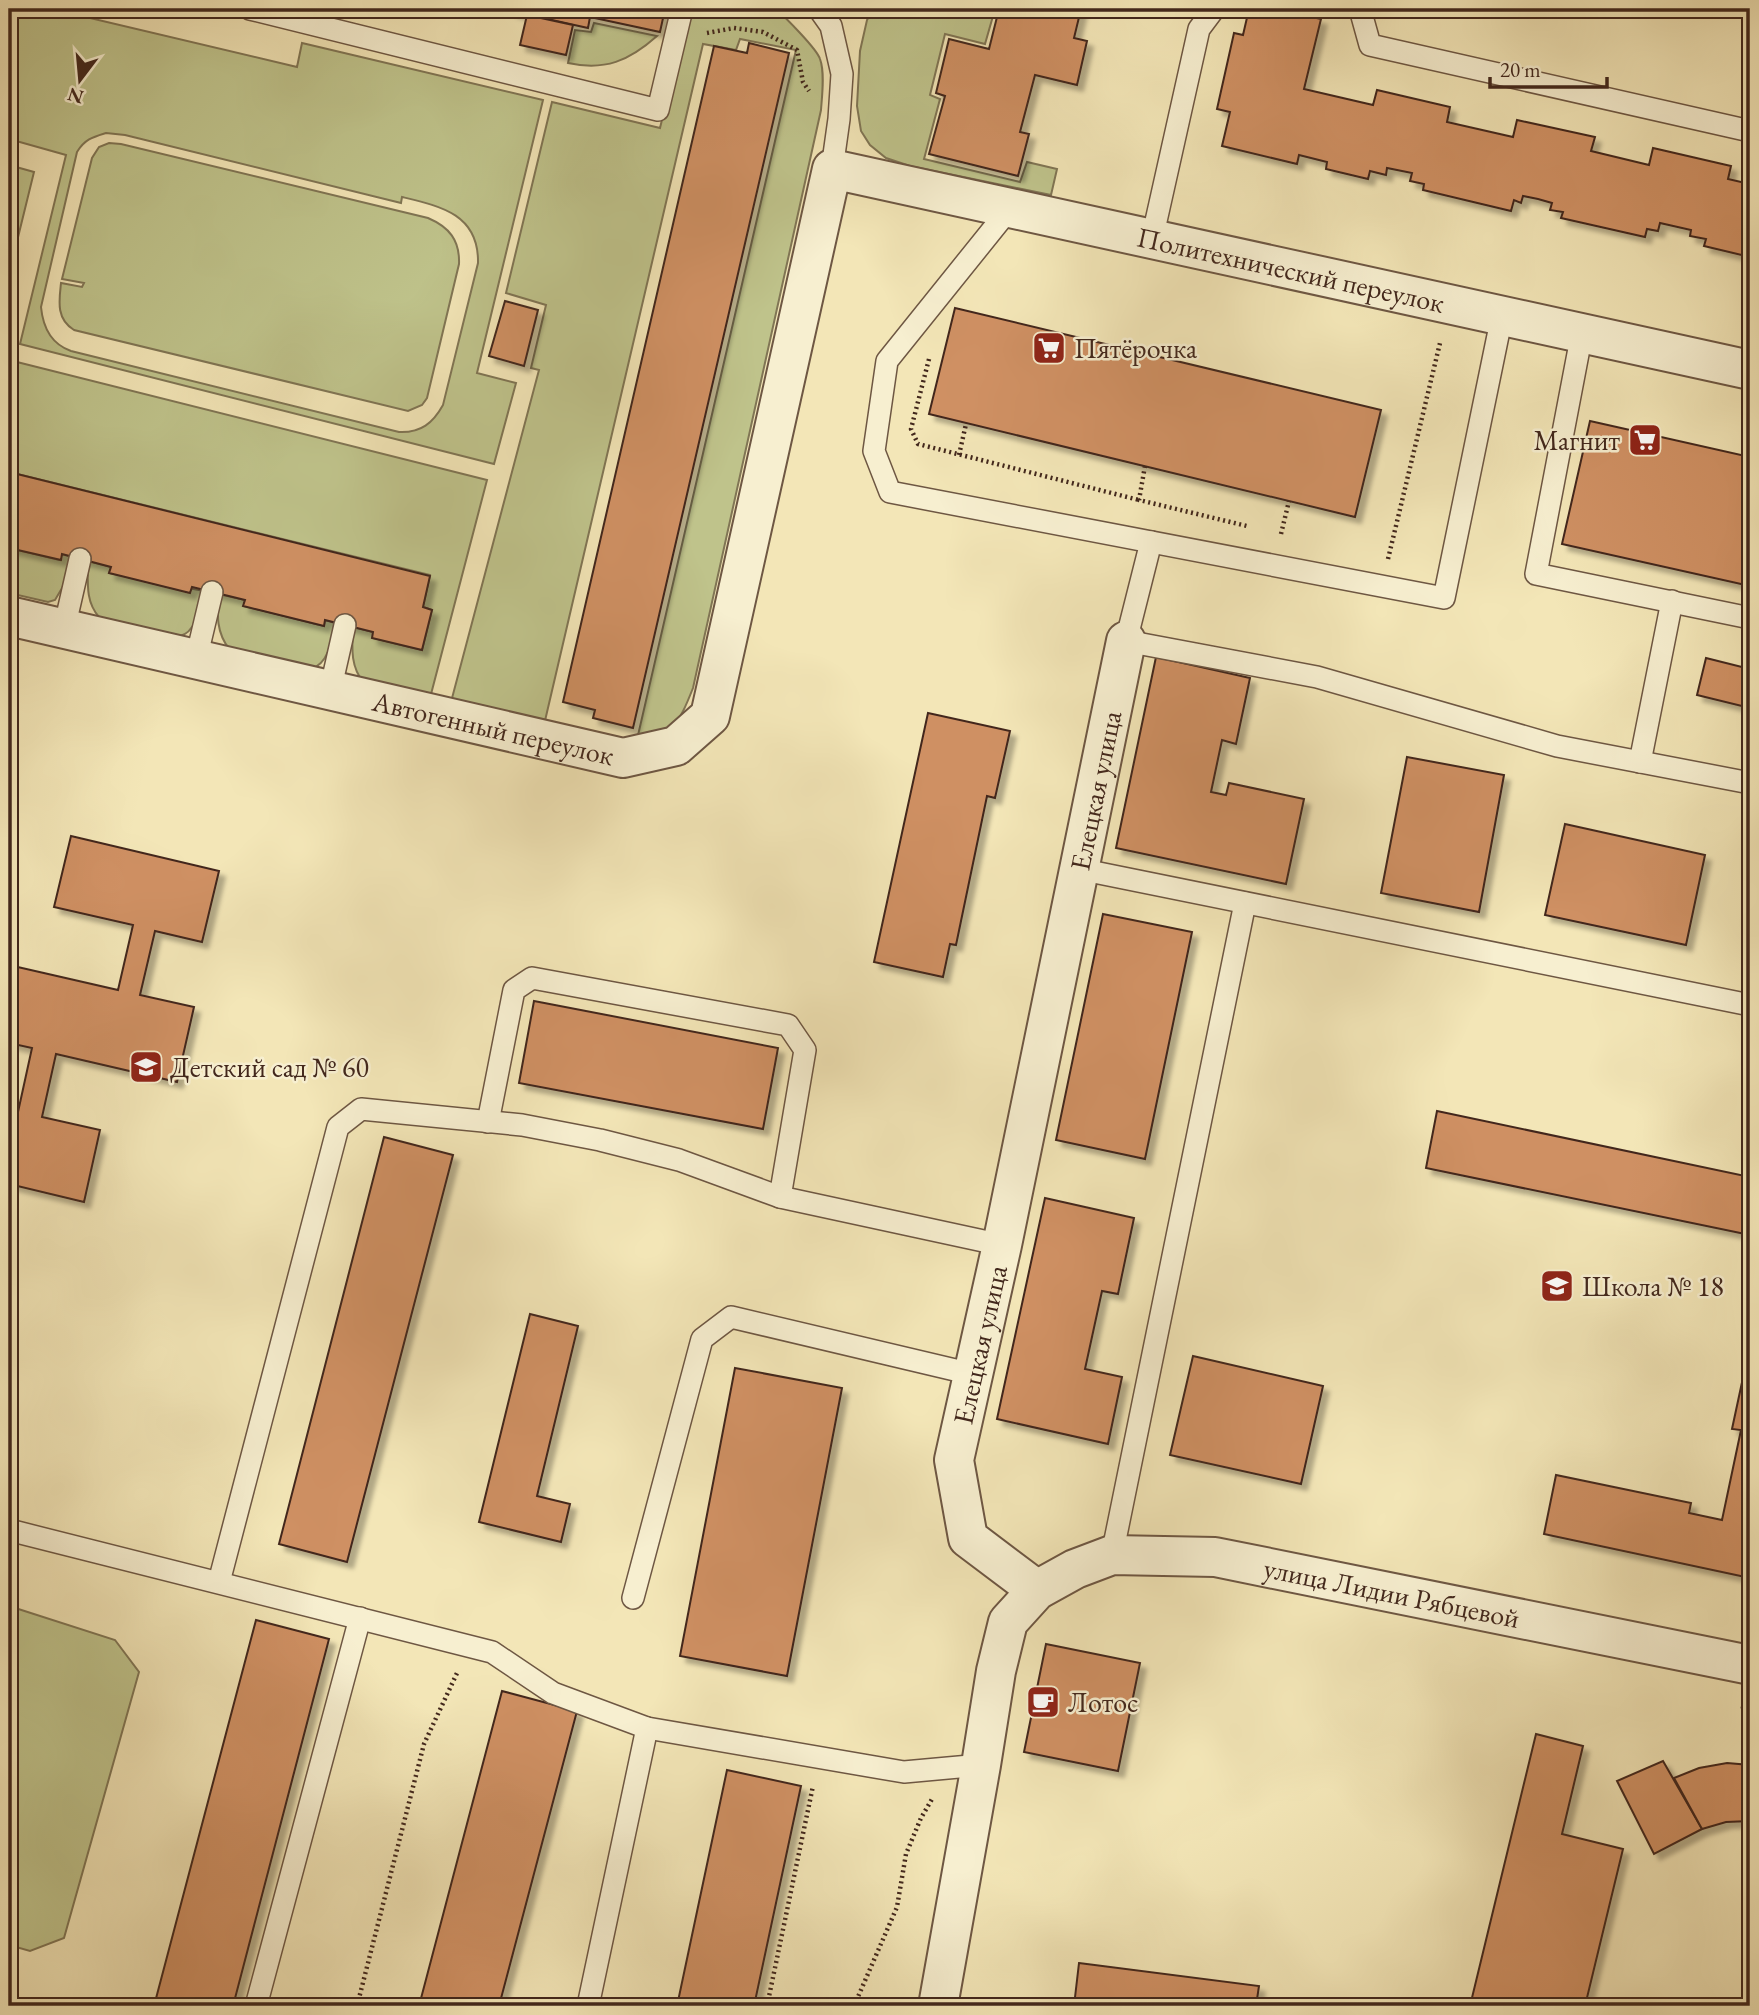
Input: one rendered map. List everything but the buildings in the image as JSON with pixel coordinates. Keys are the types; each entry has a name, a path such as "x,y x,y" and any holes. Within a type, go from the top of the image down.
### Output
{"street":[{"name":"Политехнический переулок","path":"832,169 1750,370"},
{"name":"Автогенный переулок","path":"9,616 623,758 676,746 710,716 832,169"},
{"name":"Елецкая улица","path":"1037,1590 968,1538 954,1460 1002,1245 1126,641"},
{"name":"улица Лидии Рябцевой","path":"1037,1590 1075,1569 1112,1555 1215,1557 1750,1665"},
{"path":"938,2006 996,1671 1008,1622 1037,1590"}],"lane":[{"path":"250,9 658,110 682,9"},
{"path":"818,9 831,26 842,74 832,169"},
{"path":"1152,239 1199,29 1214,9"},
{"path":"1360,9 1370,45 1750,131"},
{"path":"1010,208 887,360 874,451 890,492 1444,598 1502,316"},
{"path":"1582,333 1536,573 1750,618"},
{"path":"1151,542 1126,641 1317,677 1557,746 1750,783"},
{"path":"64,629 80,559"},
{"path":"196,659 212,592"},
{"path":"1640,762 1672,601"},
{"path":"330,691 345,625"},
{"path":"1079,869 1750,1005"},
{"path":"1112,1555 1245,903"},
{"path":"488,1122 514,990 532,978 788,1025 805,1050 780,1197"},
{"path":"219,1582 338,1127 361,1109 522,1125 587,1138 679,1160 780,1197 1002,1245"},
{"path":"633,1598 702,1339 732,1317 972,1374"},
{"path":"9,1530 492,1652 553,1693 647,1728 904,1772 981,1765"},
{"path":"256,2006 360,1618"},
{"path":"588,2006 647,1728"}],"path":[{"path":"670,58 706,33 734,28 763,33 797,50 803,82 815,100"},
{"path":"1388,559 1449,304"},
{"path":"930,355 911,429 918,444 1256,528"},
{"path":"959,454 966,424"},
{"path":"1139,500 1145,466"},
{"path":"1269,531 1281,534 1289,501"},
{"path":"357,2006 424,1744 469,1646"},
{"path":"1737,1705 1750,1708"},
{"path":"767,2006 819,1757"},
{"path":"854,2006 897,1907 906,1854 921,1818 936,1793 942,1769"}],"green space":[{"path":"9,9 52,9 297,67 302,43 543,100 477,373 516,383 494,464 20,344 66,155 9,139","holes":["106,133 125,135 401,203 402,197 416,200 443,209 464,223 477,246 478,263 443,405 435,417 420,429 399,432 71,351 53,340 46,328 41,307 77,152 86,141 97,136"]},
{"path":"689,9 776,9 818,54 822,70 822,98 693,688 683,711 667,731 636,744 796,50 740,39 736,50 703,44 544,725 451,702 539,370 531,368 546,305 506,293 552,102 660,128"},
{"path":"873,9 995,9 985,44 945,34 930,95 940,99 924,159 1020,182 1027,162 1057,169 1051,195 910,166 886,158 870,145 861,131 857,106 860,51 867,20"},
{"path":"594,23 657,36 636,52 616,62 594,66 568,63 575,30 591,32"},
{"path":"109,143 428,218 447,230 458,248 459,264 427,398 422,405 408,411 74,330 68,326 60,309 61,283 82,287 84,283 62,279 92,158 99,147"},
{"path":"9,165 34,172 9,274"},
{"path":"9,360 487,480 430,698 364,683 354,664 352,642 353,627 373,632 373,638 422,650 432,610 423,607 430,575 9,472"},
{"path":"9,548 60,560 62,554 72,557 65,583 55,600 48,602 9,593"},
{"path":"88,561 111,567 109,573 204,591 194,624 186,634 180,636 99,617 89,598"},
{"path":"219,594 245,600 244,606 324,626 325,620 335,623 326,656 311,669 230,650 220,630"},
{"path":"9,1606 115,1640 139,1672 64,1938 30,1951 9,1945"}],"place":[{"name":"Пятёрочка","path":"1049,348"},
{"name":"Магнит","path":"1645,440"},
{"name":"Детский сад № 60","path":"146,1067"},
{"name":"Школа № 18","path":"1557,1286"},
{"name":"Лотос","path":"1043,1702"}]}
